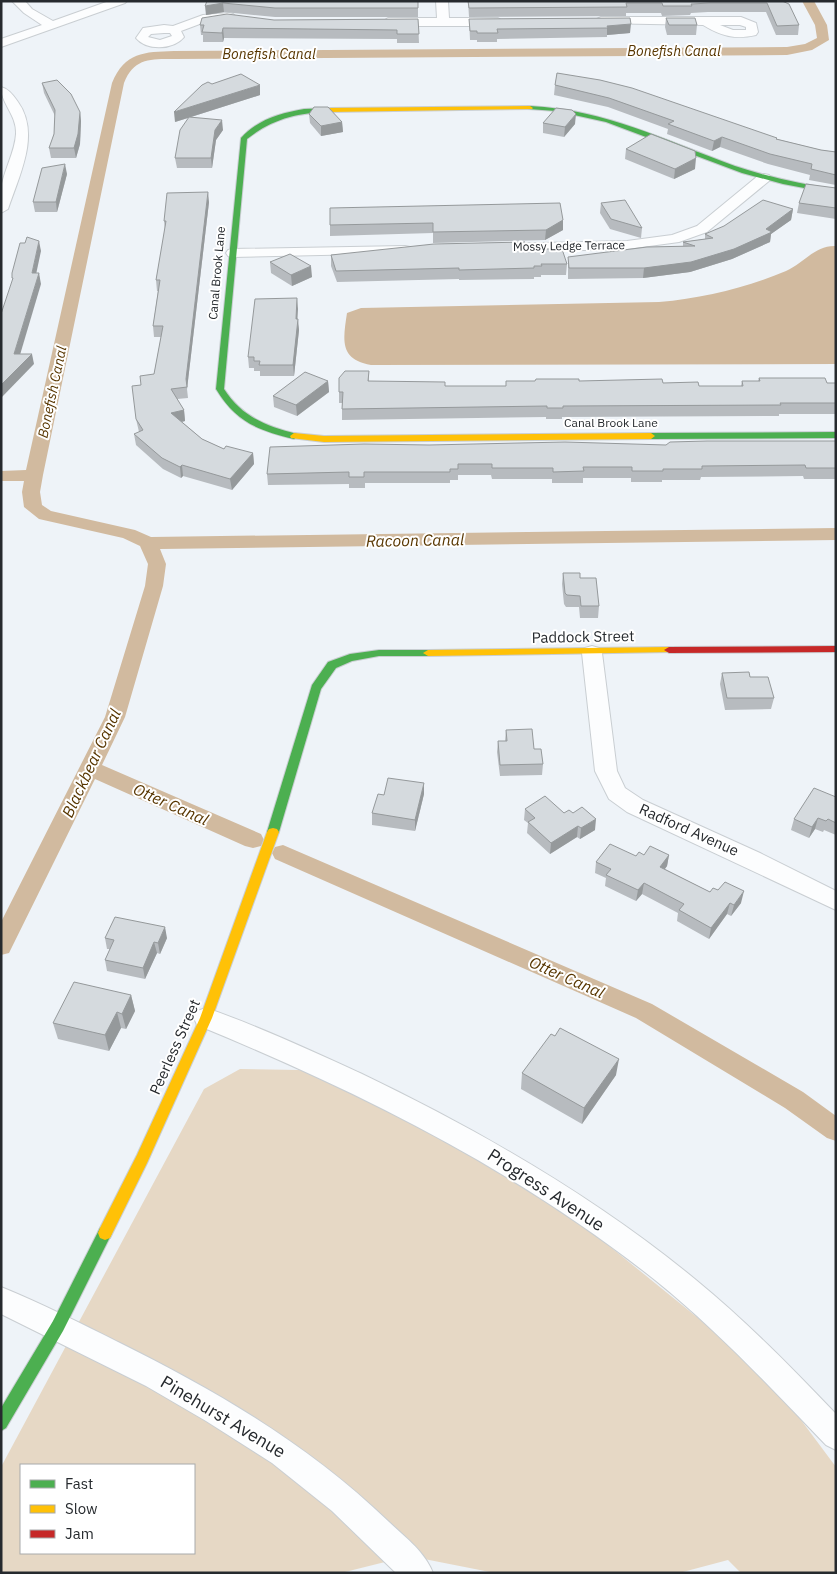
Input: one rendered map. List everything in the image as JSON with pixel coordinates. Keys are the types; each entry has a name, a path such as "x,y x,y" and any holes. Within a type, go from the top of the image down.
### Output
{"street":[{"path":"1,43 122,1"},
{"path":"442,1 443,22"},
{"path":"16,4 51,25"},
{"path":"174,30 203,19 218,16 244,17"},
{"path":"589,21 706,21"},
{"path":"374,22 511,22"},
{"path":"1,91 13,104 22,125 17,159 6,175 1,209"},
{"name":"Canal Brook Lane","path":"836,192 764,178 602,119 564,110 539,108 312,110 268,120 251,130 244,138 220,389 225,402 241,416 262,428 300,437 324,439 836,435"},
{"name":"Mossy Ledge Terrace","path":"479,248 627,245 674,239 702,229 764,178"},
{"path":"233,253 420,249"},
{"name":"Paddock Street","path":"332,665 350,658 379,653 592,653 836,649"},
{"name":"Radford Avenue","path":"592,653 606,771 617,793 635,806 752,859 836,902"},
{"name":"Peerless Street","path":"1,1423 58,1326 142,1158 206,1018 278,820 316,688 332,665"},
{"name":"Progress Avenue","path":"206,1018 262,1040 395,1102 473,1143 529,1178 627,1243 665,1272 714,1314 836,1435"},
{"name":"Pinehurst Avenue","path":"1,1300 145,1369 218,1411 293,1460 336,1493 369,1523 418,1573"}],"shaded area":[{"path":"836,246 836,364 371,365 353,358 348,353 344,340 347,313 361,308 659,302 676,300 708,295 755,282 792,268 822,248"},
{"path":"240,1069 299,1070 341,1079 471,1134 766,1373 836,1467 836,1573 741,1573 728,1560 679,1573 495,1573 409,1556 341,1573 1,1573 1,1467 204,1089"}],"building":[{"path":"207,1 418,1 418,8 275,8 223,3 205,6"},
{"path":"468,1 782,1 789,4 799,25 777,26 767,3 710,3 691,4 692,6 663,6 662,3 626,3 627,7 469,8"},
{"path":"227,14 274,20 418,19 419,34 397,34 397,30 223,28 222,33 202,32 204,25 200,25 202,18"},
{"path":"630,18 631,24 607,26 608,28 497,29 498,33 470,31 469,19"},
{"path":"666,18 695,18 697,25 669,25"},
{"path":"557,73 600,80 632,88 776,139 836,152 836,175 811,169 812,164 770,154 722,137 714,141 668,124 674,121 609,98 555,85"},
{"path":"241,74 260,85 174,112 202,85 208,82 212,84"},
{"path":"57,80 71,94 80,112 78,134 74,148 49,148 54,134 55,110 42,83"},
{"path":"314,107 328,107 342,122 321,126 309,114"},
{"path":"556,108 572,110 576,114 565,127 543,123"},
{"path":"189,117 222,120 215,130 211,158 175,158 180,130"},
{"path":"651,134 695,151 696,158 675,169 626,149"},
{"path":"65,164 56,202 33,202 42,168"},
{"path":"806,184 836,188 836,208 799,203"},
{"path":"208,192 186,379 187,387 171,389 184,410 171,413 202,439 224,449 226,446 253,453 230,479 182,465 180,467 162,458 134,434 143,430 136,419 132,386 141,385 140,376 154,374 163,326 153,326 160,280 156,280 166,221 164,221 167,193"},
{"path":"625,200 642,228 611,219 601,203"},
{"path":"763,200 793,209 766,229 772,232 734,249 691,262 644,268 569,268 568,257 647,247 695,246 683,242 713,238 705,234 724,226"},
{"path":"560,203 563,220 546,230 433,232 433,223 330,225 330,208"},
{"path":"27,237 39,241 32,273 39,273 14,354 32,354 1,385 1,314 13,278 12,273 20,243 25,243"},
{"path":"525,242 512,249 562,249 567,264 541,264 542,266 534,266 534,268 336,271 331,255 434,244"},
{"path":"290,254 311,266 291,275 270,262"},
{"path":"297,298 296,319 298,319 293,365 259,365 260,361 254,361 254,357 248,357 255,299"},
{"path":"345,371 369,371 368,381 445,382 445,386 506,386 506,381 535,381 536,379 579,379 579,381 662,379 663,383 698,382 699,386 743,386 742,381 760,381 759,378 825,378 827,383 836,383 836,403 563,406 563,408 547,408 547,406 342,409 343,392 339,392 339,378"},
{"path":"305,372 328,381 296,405 273,396"},
{"path":"836,441 836,468 806,468 805,465 702,466 702,469 632,471 632,467 583,467 584,471 553,472 553,468 492,468 492,464 458,464 458,469 450,469 450,472 364,472 364,477 349,477 349,472 267,474 270,447 565,442 666,445 670,442"},
{"path":"563,573 580,573 580,578 596,578 599,606 581,606 580,596 567,595 565,593"},
{"path":"749,672 750,677 768,677 774,698 727,698 722,673"},
{"path":"532,729 534,749 541,749 543,764 500,765 498,741 507,741 506,730"},
{"path":"388,778 424,783 415,820 372,813 378,794 384,795"},
{"path":"814,788 836,797 836,823 828,819 826,821 818,818 812,827 794,819"},
{"path":"545,796 564,813 569,810 573,813 582,807 596,819 581,828 578,826 551,843 528,822 535,818 525,809"},
{"path":"610,844 636,856 639,852 644,855 650,846 669,855 660,867 710,892 713,888 718,890 725,882 744,891 734,905 730,903 711,928 679,910 684,904 644,883 638,890 606,875 611,869 596,862"},
{"path":"115,917 165,927 158,943 154,942 143,968 105,960 114,940 105,938"},
{"path":"74,982 131,995 122,1014 117,1012 105,1035 53,1023"},
{"path":"560,1028 619,1059 584,1108 522,1073 551,1034 555,1036"}],"waterway":[{"name":"Bonefish Canal","path":"34,475 118,83 127,67 139,58 174,55 787,51 808,47 823,40 821,25 808,1"},
{"name":"Bonefish Canal","path":"1,476 34,475"},
{"name":"Racoon Canal","path":"34,475 31,492 33,507 45,515 129,534 148,543"},
{"name":"Racoon Canal","path":"148,543 836,534"},
{"name":"Blackbear Canal","path":"1,946 115,717 154,586 157,564 148,543"},
{"name":"Otter Canal","path":"90,768 253,840"},
{"name":"Otter Canal","path":"283,853 644,1011 794,1100 836,1130"}],"traffic: fast":[{"path":"530,108 556,109 608,120 745,171 783,182 836,192"},
{"path":"294,436 251,422 234,409 220,389 244,138 263,124 283,115 304,111 328,110"},
{"path":"651,436 836,435"},
{"path":"273,832 316,688 332,665 350,658 379,653 428,653"},
{"path":"1,1423 58,1326 105,1233"}],"traffic: slow":[{"path":"328,110 530,108"},
{"path":"294,436 324,439 651,436"},
{"path":"428,653 669,650"},
{"path":"105,1233 142,1159 206,1018 273,832"}],"traffic: jam":[{"path":"669,650 836,649"}]}
